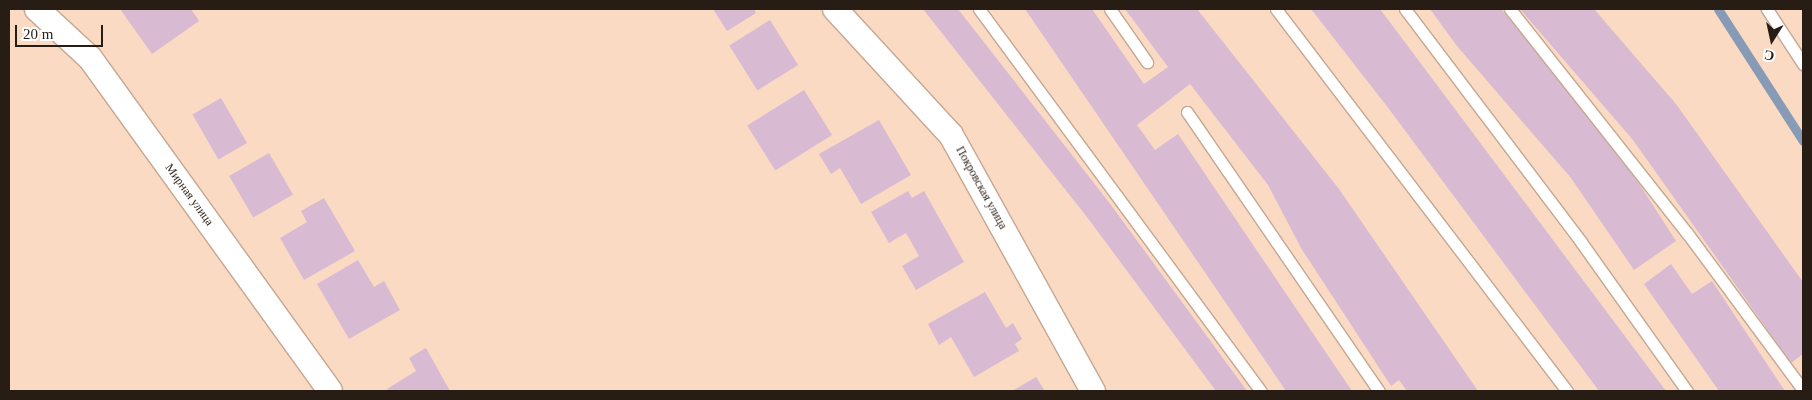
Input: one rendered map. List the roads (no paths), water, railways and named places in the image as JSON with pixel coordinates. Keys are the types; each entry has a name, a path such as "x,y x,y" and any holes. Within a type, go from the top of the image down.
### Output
{"street":[{"name":"Мирная улица","path":"37,9 90,58 330,391"},
{"name":"Покровская улица","path":"835,9 952,135 1093,391"}],"lane":[{"path":"979,9 1261,391"},
{"path":"1110,9 1147,62"},
{"path":"1276,9 1567,391"},
{"path":"1405,9 1580,242 1687,391"},
{"path":"1510,9 1686,233 1803,390"},
{"path":"1767,9 1803,64"},
{"path":"1187,112 1380,391"}],"waterway":[{"path":"1718,9 1803,141"}]}
